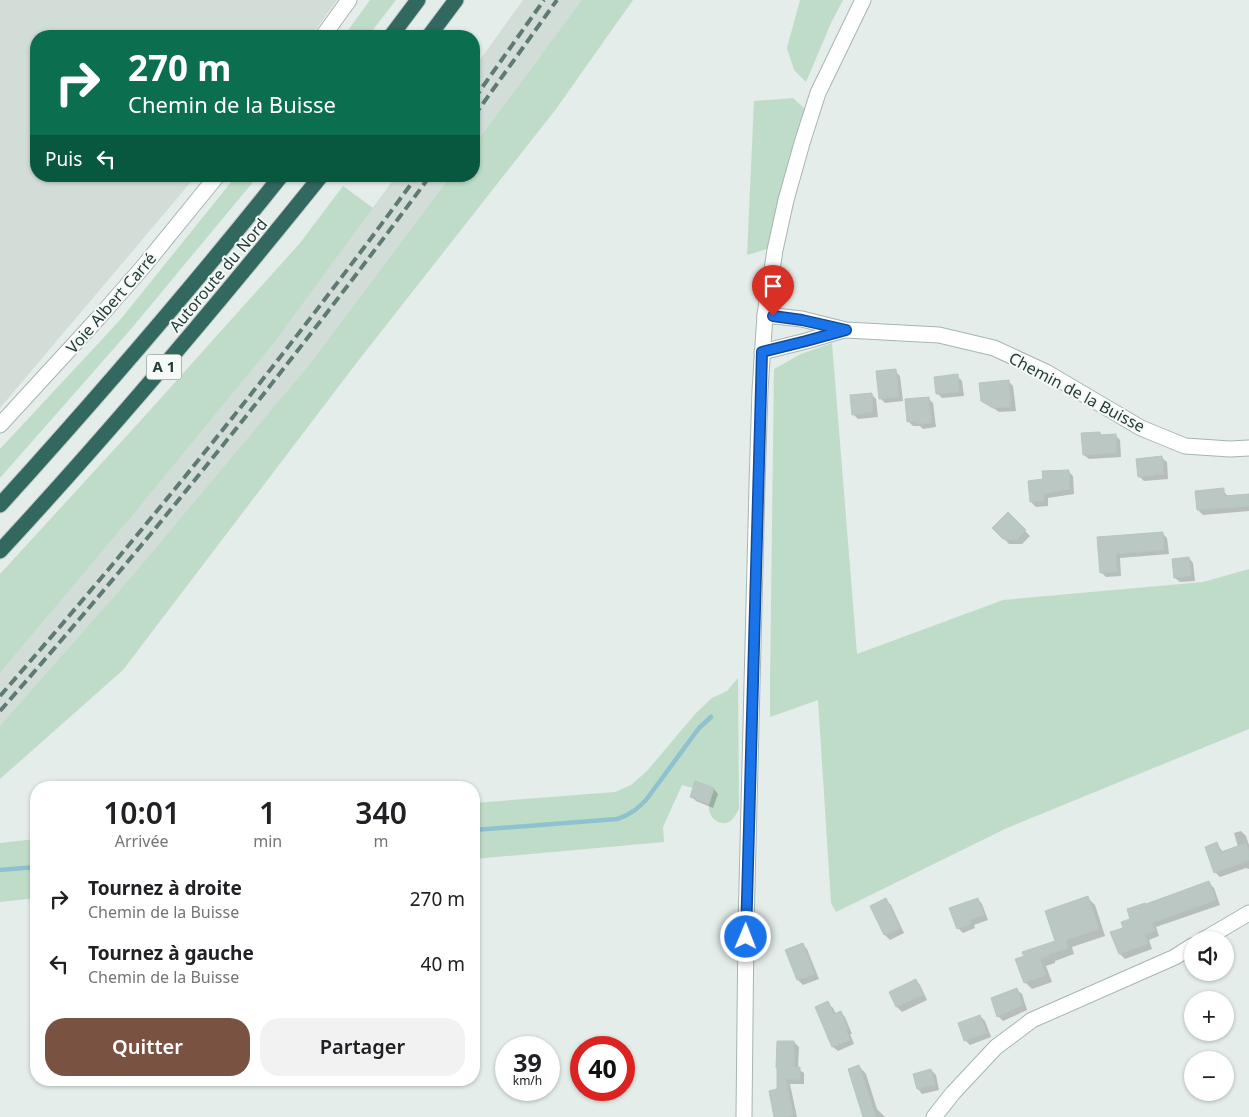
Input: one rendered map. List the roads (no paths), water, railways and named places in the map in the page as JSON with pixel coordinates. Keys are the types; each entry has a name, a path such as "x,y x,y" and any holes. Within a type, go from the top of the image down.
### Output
{"highway":[{"path":"396,30 418,0"},
{"path":"434,30 456,0"},
{"name":"Autoroute du Nord","path":"0,505 92,403 163,320 276,182"},
{"name":"Autoroute du Nord","path":"0,551 92,450 168,362 316,182"}],"street":[{"path":"327,30 349,0"},
{"path":"744,1117 746,925 762,352 765,315 782,217 802,142 818,94 863,0"},
{"name":"Voie Albert Carré","path":"0,425 107,308 212,182"},
{"name":"Chemin de la Buisse","path":"765,315 802,320 846,330 939,335 994,348 1046,372 1141,428 1185,446 1230,449 1249,448"},
{"name":"Chemin de la Buisse","path":"762,352 846,330"},
{"path":"1218,931 1249,912"},
{"path":"934,1117 953,1093 996,1047 1032,1020 1175,957 1184,951"}],"waterway":[{"path":"480,830 617,819 626,816 646,800 699,728 711,717"},
{"path":"0,870 30,868"}],"railway":[{"path":"480,91 544,0"},
{"path":"480,108 557,0"},
{"path":"0,696 162,505 266,375 413,182"},
{"path":"0,711 112,581 221,448 327,313 426,182"}]}
